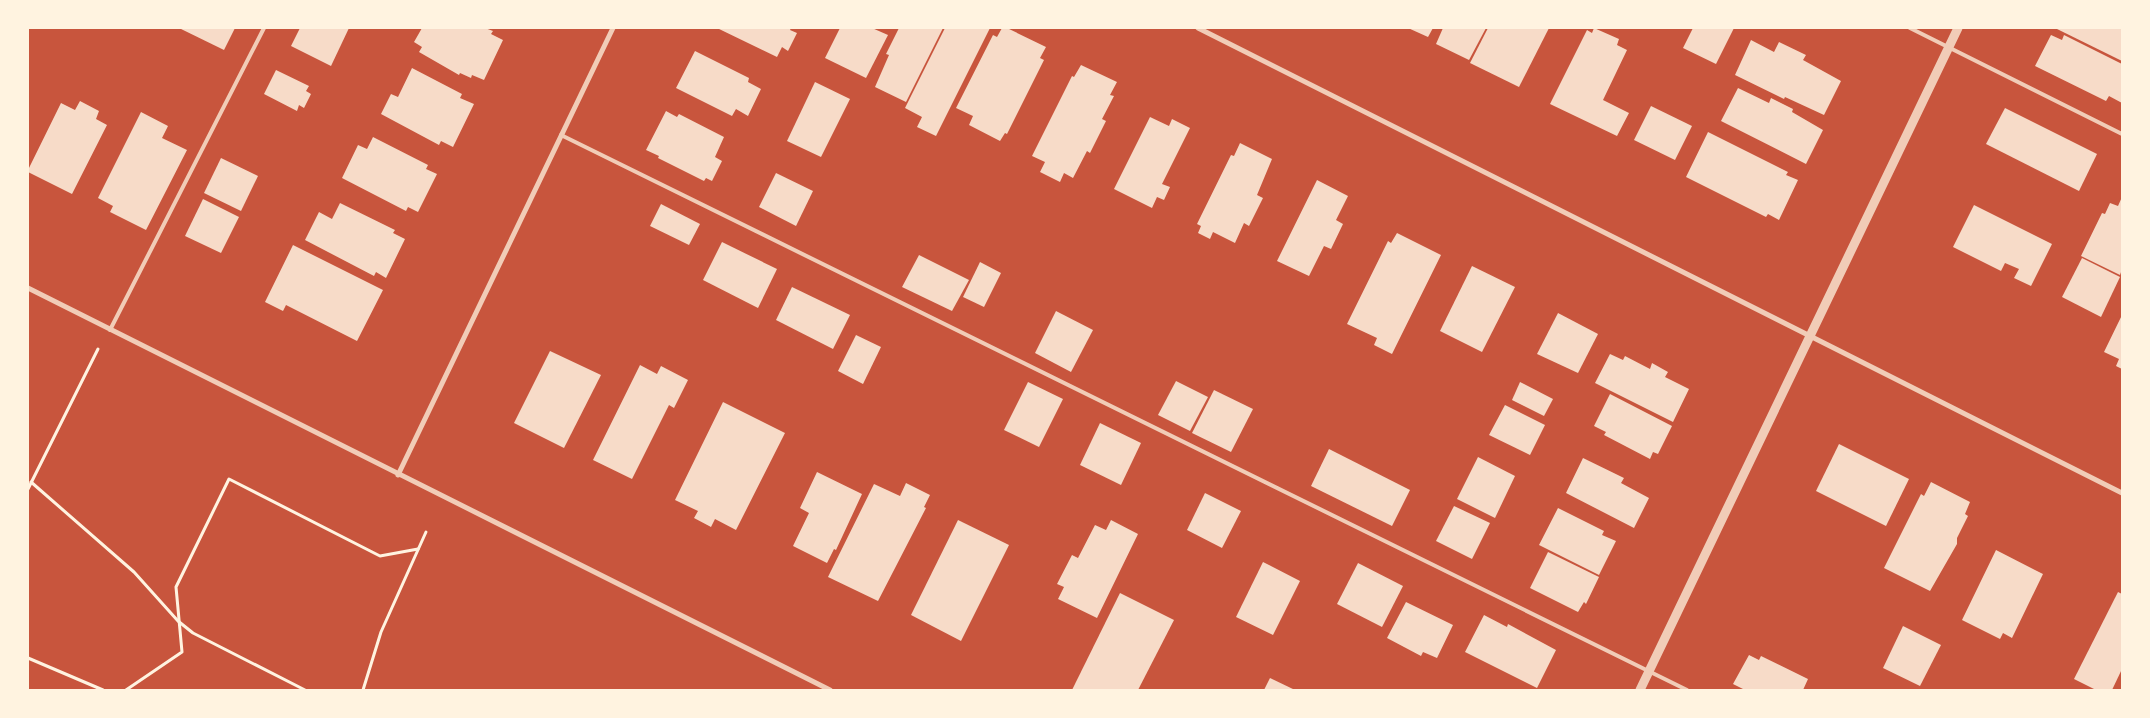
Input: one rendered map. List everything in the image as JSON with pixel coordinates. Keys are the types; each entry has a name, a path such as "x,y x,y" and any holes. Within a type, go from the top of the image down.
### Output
{"street":[{"path":"398,474 560,135 614,28"},
{"path":"1198,28 1810,338 2122,493"},
{"path":"1640,690 1958,28"},
{"path":"28,288 830,690"}],"lane":[{"path":"110,330 264,28"},
{"path":"1910,28 2122,134"},
{"path":"560,135 1686,690"}],"path":[{"path":"28,489 87,366 110,330"},
{"path":"126,690 182,652 176,588 229,479 380,556 418,549"},
{"path":"31,482 134,572 178,621 193,633 305,690"},
{"path":"363,690 381,632 426,532"},
{"path":"28,658 103,690"}],"building":[{"path":"179,28 235,28 224,50"},
{"path":"300,28 349,28 331,66 291,46"},
{"path":"422,28 485,28 493,31 491,34 503,40 484,80 472,75 471,78 460,73 459,75 419,52 422,47 414,42"},
{"path":"717,28 791,28 790,30 797,33 788,51 782,47 777,57"},
{"path":"840,28 872,28 888,35 866,78 825,58"},
{"path":"899,28 943,28 906,102 875,87 889,55 886,54"},
{"path":"945,28 990,28 936,136 917,127 922,117 905,108"},
{"path":"1002,28 1007,28 1046,47 1040,58 1044,60 1007,134 1005,133 1000,141 969,125 973,116 956,108 993,35 997,37"},
{"path":"1408,28 1433,28 1428,37"},
{"path":"1443,28 1486,28 1469,60 1436,44"},
{"path":"1488,28 1549,28 1519,87 1470,63"},
{"path":"1594,28 1619,39 1617,45 1627,50 1603,100 1629,113 1617,136 1550,104 1587,30 1592,33"},
{"path":"1693,28 1734,28 1716,64 1683,48"},
{"path":"2055,28 2122,28 2122,61"},
{"path":"2051,35 2062,40 2064,35 2122,64 2122,103 2109,96 2106,101 2035,66"},
{"path":"1751,40 1774,52 1779,42 1806,55 1803,60 1841,81 1824,115 1785,97 1784,99 1735,75"},
{"path":"695,51 749,78 748,82 761,89 748,116 736,109 732,116 676,88"},
{"path":"1081,65 1117,82 1110,95 1114,96 1102,119 1106,121 1090,153 1087,151 1073,178 1064,173 1060,182 1040,172 1045,162 1032,156 1072,76 1074,77"},
{"path":"412,68 462,94 460,98 474,104 453,147 441,141 439,145 381,114 391,94 398,97"},
{"path":"276,70 309,86 306,91 311,94 304,108 299,105 297,111 264,94"},
{"path":"815,82 850,99 821,157 787,141"},
{"path":"1738,88 1769,103 1771,98 1793,109 1792,112 1823,130 1806,164 1721,121"},
{"path":"80,101 99,111 96,119 107,125 72,194 28,172 28,170 61,103 75,110"},
{"path":"1651,106 1692,126 1675,160 1634,140"},
{"path":"2005,108 2097,154 2079,191 1986,144"},
{"path":"666,111 677,117 679,114 724,137 715,157 722,161 712,181 706,178 704,181 646,150"},
{"path":"141,112 168,126 162,138 187,150 146,230 110,212 113,206 98,198"},
{"path":"1150,117 1169,126 1172,119 1190,128 1162,184 1170,187 1164,200 1157,197 1152,208 1114,189"},
{"path":"1708,132 1788,172 1786,175 1798,180 1779,220 1768,214 1766,217 1686,177"},
{"path":"373,137 428,165 426,169 437,174 418,212 408,207 406,211 342,178 358,145 367,149"},
{"path":"1240,143 1272,159 1257,195 1263,198 1249,226 1244,223 1235,243 1213,232 1210,239 1198,233 1201,226 1197,224 1231,155 1234,156"},
{"path":"221,158 258,176 241,211 204,193"},
{"path":"776,173 813,191 796,226 759,207"},
{"path":"1317,180 1348,196 1336,220 1343,224 1331,249 1324,246 1309,276 1277,261"},
{"path":"2122,197 2122,269 2120,275 2081,256 2102,213 2105,214 2110,203 2118,206"},
{"path":"203,199 239,217 221,253 185,236"},
{"path":"340,203 395,230 393,233 405,239 386,278 376,272 374,276 305,240 319,212 332,219"},
{"path":"661,204 700,224 689,245 650,226"},
{"path":"1974,205 2052,244 2031,286 2014,278 2019,269 2005,263 2001,271 1953,247"},
{"path":"1397,233 1441,255 1392,354 1374,345 1377,338 1347,324 1388,241 1391,243"},
{"path":"722,242 777,269 758,308 703,280"},
{"path":"293,245 383,290 357,341 286,305 283,311 265,302"},
{"path":"919,255 969,280 952,311 902,287"},
{"path":"2082,258 2120,277 2101,317 2062,297"},
{"path":"980,262 1001,273 984,307 963,297"},
{"path":"1472,266 1515,287 1482,352 1440,331"},
{"path":"792,287 850,315 833,349 776,320"},
{"path":"1056,311 1093,330 1071,372 1035,353"},
{"path":"1558,313 1598,334 1578,373 1537,354"},
{"path":"2122,315 2122,369 2116,366 2119,359 2104,352"},
{"path":"856,335 881,347 863,384 838,371"},
{"path":"550,351 601,375 564,448 514,423"},
{"path":"1610,354 1623,360 1625,356 1650,369 1652,363 1668,372 1665,377 1689,389 1673,422 1595,383"},
{"path":"640,365 657,374 661,366 688,380 674,408 669,405 632,479 593,460"},
{"path":"1176,381 1208,397 1190,431 1158,415"},
{"path":"1028,382 1063,399 1039,447 1004,430"},
{"path":"1520,382 1553,399 1544,416 1512,400"},
{"path":"1214,390 1253,409 1231,452 1192,433"},
{"path":"1610,394 1672,426 1658,454 1653,452 1650,459 1604,435 1606,432 1594,426"},
{"path":"723,402 785,433 736,530 715,519 711,527 694,518 698,511 675,500"},
{"path":"1505,405 1545,425 1530,455 1489,435"},
{"path":"1100,423 1141,443 1121,485 1080,465"},
{"path":"1839,444 1909,479 1886,526 1816,491"},
{"path":"1329,449 1410,490 1392,526 1311,486"},
{"path":"1478,457 1515,476 1495,518 1457,499"},
{"path":"1583,458 1624,478 1621,483 1649,498 1634,528 1566,493"},
{"path":"817,472 862,494 836,550 834,549 827,563 793,546 809,513 800,508"},
{"path":"1931,482 1970,502 1965,514 1968,516 1957,538 1957,544 1930,591 1884,568 1921,494 1924,496"},
{"path":"906,483 930,495 924,507 926,508 878,601 828,577 874,484 900,496"},
{"path":"1205,493 1241,511 1222,548 1187,530"},
{"path":"1454,506 1490,523 1472,559 1436,541"},
{"path":"1558,508 1604,531 1602,535 1616,541 1599,575 1539,545"},
{"path":"958,520 1009,545 961,641 911,615"},
{"path":"1111,520 1138,534 1097,618 1058,599 1064,587 1057,584 1072,555 1078,558 1095,525 1106,530"},
{"path":"1996,550 2043,574 2012,638 2003,633 2000,639 1962,620"},
{"path":"1548,552 1599,577 1586,604 1584,602 1578,612 1530,588"},
{"path":"1263,562 1300,581 1273,635 1236,617"},
{"path":"1358,563 1403,586 1382,627 1337,604"},
{"path":"2118,592 2122,594 2122,669 2112,690 2096,690 2074,679"},
{"path":"1120,593 1174,620 1138,690 1072,690"},
{"path":"1406,602 1453,625 1437,658 1423,652 1421,656 1387,638"},
{"path":"1484,615 1507,627 1508,624 1556,650 1537,688 1465,652"},
{"path":"1903,626 1941,645 1920,686 1883,668"},
{"path":"1749,655 1759,660 1761,656 1808,679 1803,690 1742,690 1733,684"},
{"path":"1270,678 1295,690 1264,690"}]}
